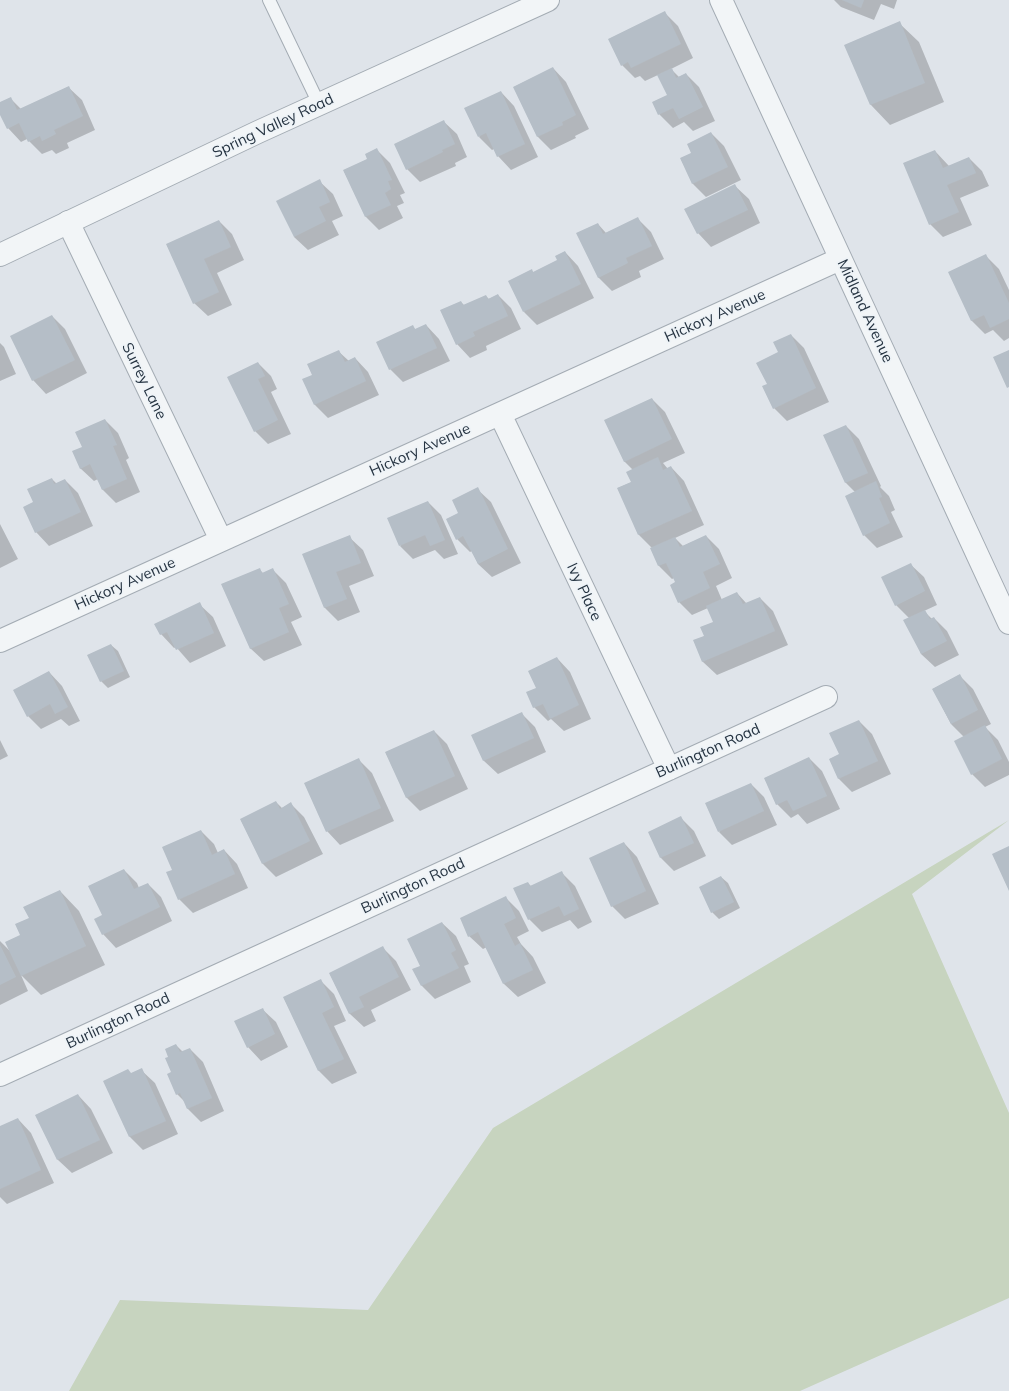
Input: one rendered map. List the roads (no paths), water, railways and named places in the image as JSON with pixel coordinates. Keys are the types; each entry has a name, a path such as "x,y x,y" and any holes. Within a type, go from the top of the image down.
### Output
{"street":[{"name":"Spring Valley Road","path":"0,255 319,104 548,0"},
{"name":"Midland Avenue","path":"720,0 1009,623"},
{"name":"Surrey Lane","path":"68,222 221,540"},
{"name":"Hickory Avenue","path":"0,641 840,259"},
{"name":"Ivy Place","path":"500,414 669,769"},
{"name":"Burlington Road","path":"0,1075 826,698"}],"lane":[{"path":"269,0 319,104"}]}
